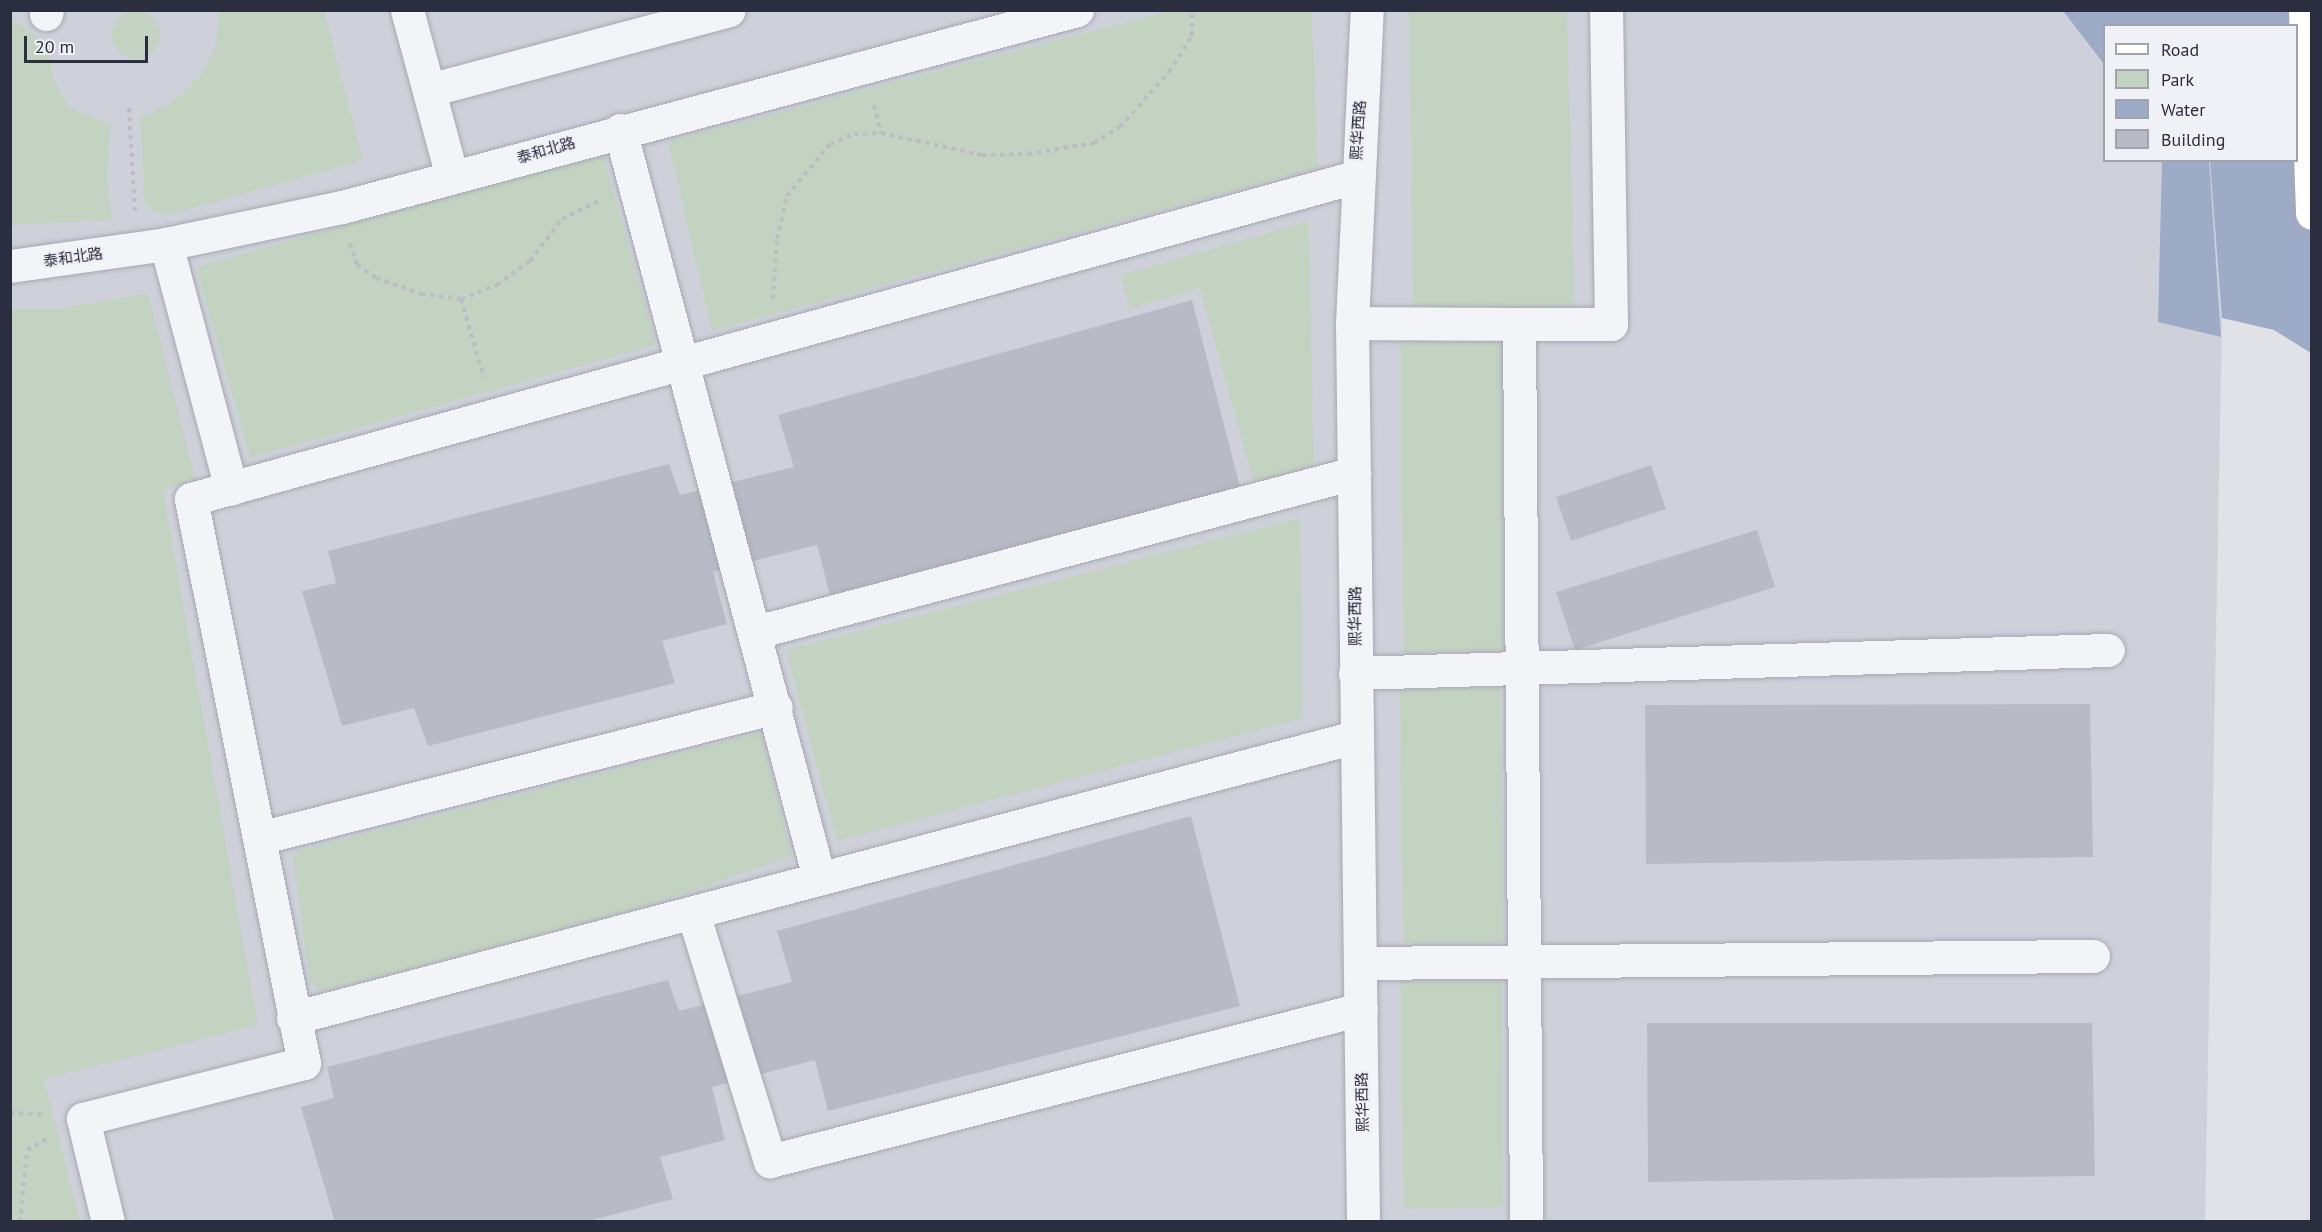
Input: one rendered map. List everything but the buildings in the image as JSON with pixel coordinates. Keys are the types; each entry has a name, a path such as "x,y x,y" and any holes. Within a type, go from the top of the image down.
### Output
{"main road":[{"path":"2305,10 2312,213"}],"street":[{"path":"407,10 452,177"},
{"path":"429,90 729,10"},
{"name":"泰和北路","path":"10,266 156,245 342,207 620,130 1077,10"},
{"name":"熙华西路","path":"1363,1221 1355,737 1352,323 1355,177 1366,10"},
{"path":"1352,323 1611,324 1606,10"},
{"path":"620,130 687,364 819,878"},
{"path":"108,1221 83,1119 304,1063 293,1018 191,499 779,339 1355,177"},
{"path":"156,245 231,489"},
{"path":"1519,324 1526,1221"},
{"path":"756,632 1354,473"},
{"path":"1355,673 1522,670 2108,650"},
{"path":"259,838 776,707"},
{"path":"293,1018 1355,737"},
{"path":"693,912 770,1161 1361,1009"},
{"path":"1360,963 2093,956"}],"path":[{"path":"779,339 772,291 787,196 830,144 854,134 881,133 1005,154 1094,143 1120,127 1169,72 1192,36 1192,10"},
{"path":"129,108 129,172 156,245"},
{"path":"342,207 357,265 376,278 421,294 461,299 496,285 530,261 562,219 580,207 637,190"},
{"path":"461,299 495,416"},
{"path":"10,1113 83,1119"},
{"path":"20,1221 27,1150 83,1119"}],"shaded area":[{"path":"10,11 2212,11 2212,24 2103,24 2103,162 2217,162 2222,318 2205,1221 11,1221"}],"green space":[{"path":"220,10 324,11 363,160 169,215 155,212 144,202 141,117 175,101 200,76 215,48"},
{"path":"136,11 153,18 160,35 153,52 136,59 119,52 112,35 119,18"},
{"path":"1170,11 1312,11 1318,168 712,331 668,141"},
{"path":"1409,11 1567,11 1575,306 1413,310"},
{"path":"10,16 48,45 53,79 70,108 111,125 107,176 112,220 11,225"},
{"path":"603,154 656,345 250,458 196,267"},
{"path":"1309,221 1314,467 1254,483 1200,288 1130,309 1121,275"},
{"path":"148,293 195,478 163,491 258,1025 44,1079 80,1221 11,1221 11,309 60,309"},
{"path":"1502,339 1503,650 1403,652 1401,341"},
{"path":"1301,518 1303,718 837,841 786,650"},
{"path":"1500,688 1504,942 1403,943 1400,689"},
{"path":"761,732 792,856 651,905 333,989 321,991 310,982 292,853"},
{"path":"1502,981 1503,1207 1403,1209 1401,982"}],"water":[{"path":"2063,11 2311,11 2311,353 2274,330 2222,318 2210,162 2298,162 2298,24 2103,24 2103,63"},
{"path":"2162,162 2209,162 2221,337 2158,322"}],"waterway":[{"path":"2190,10 2205,24"}]}
